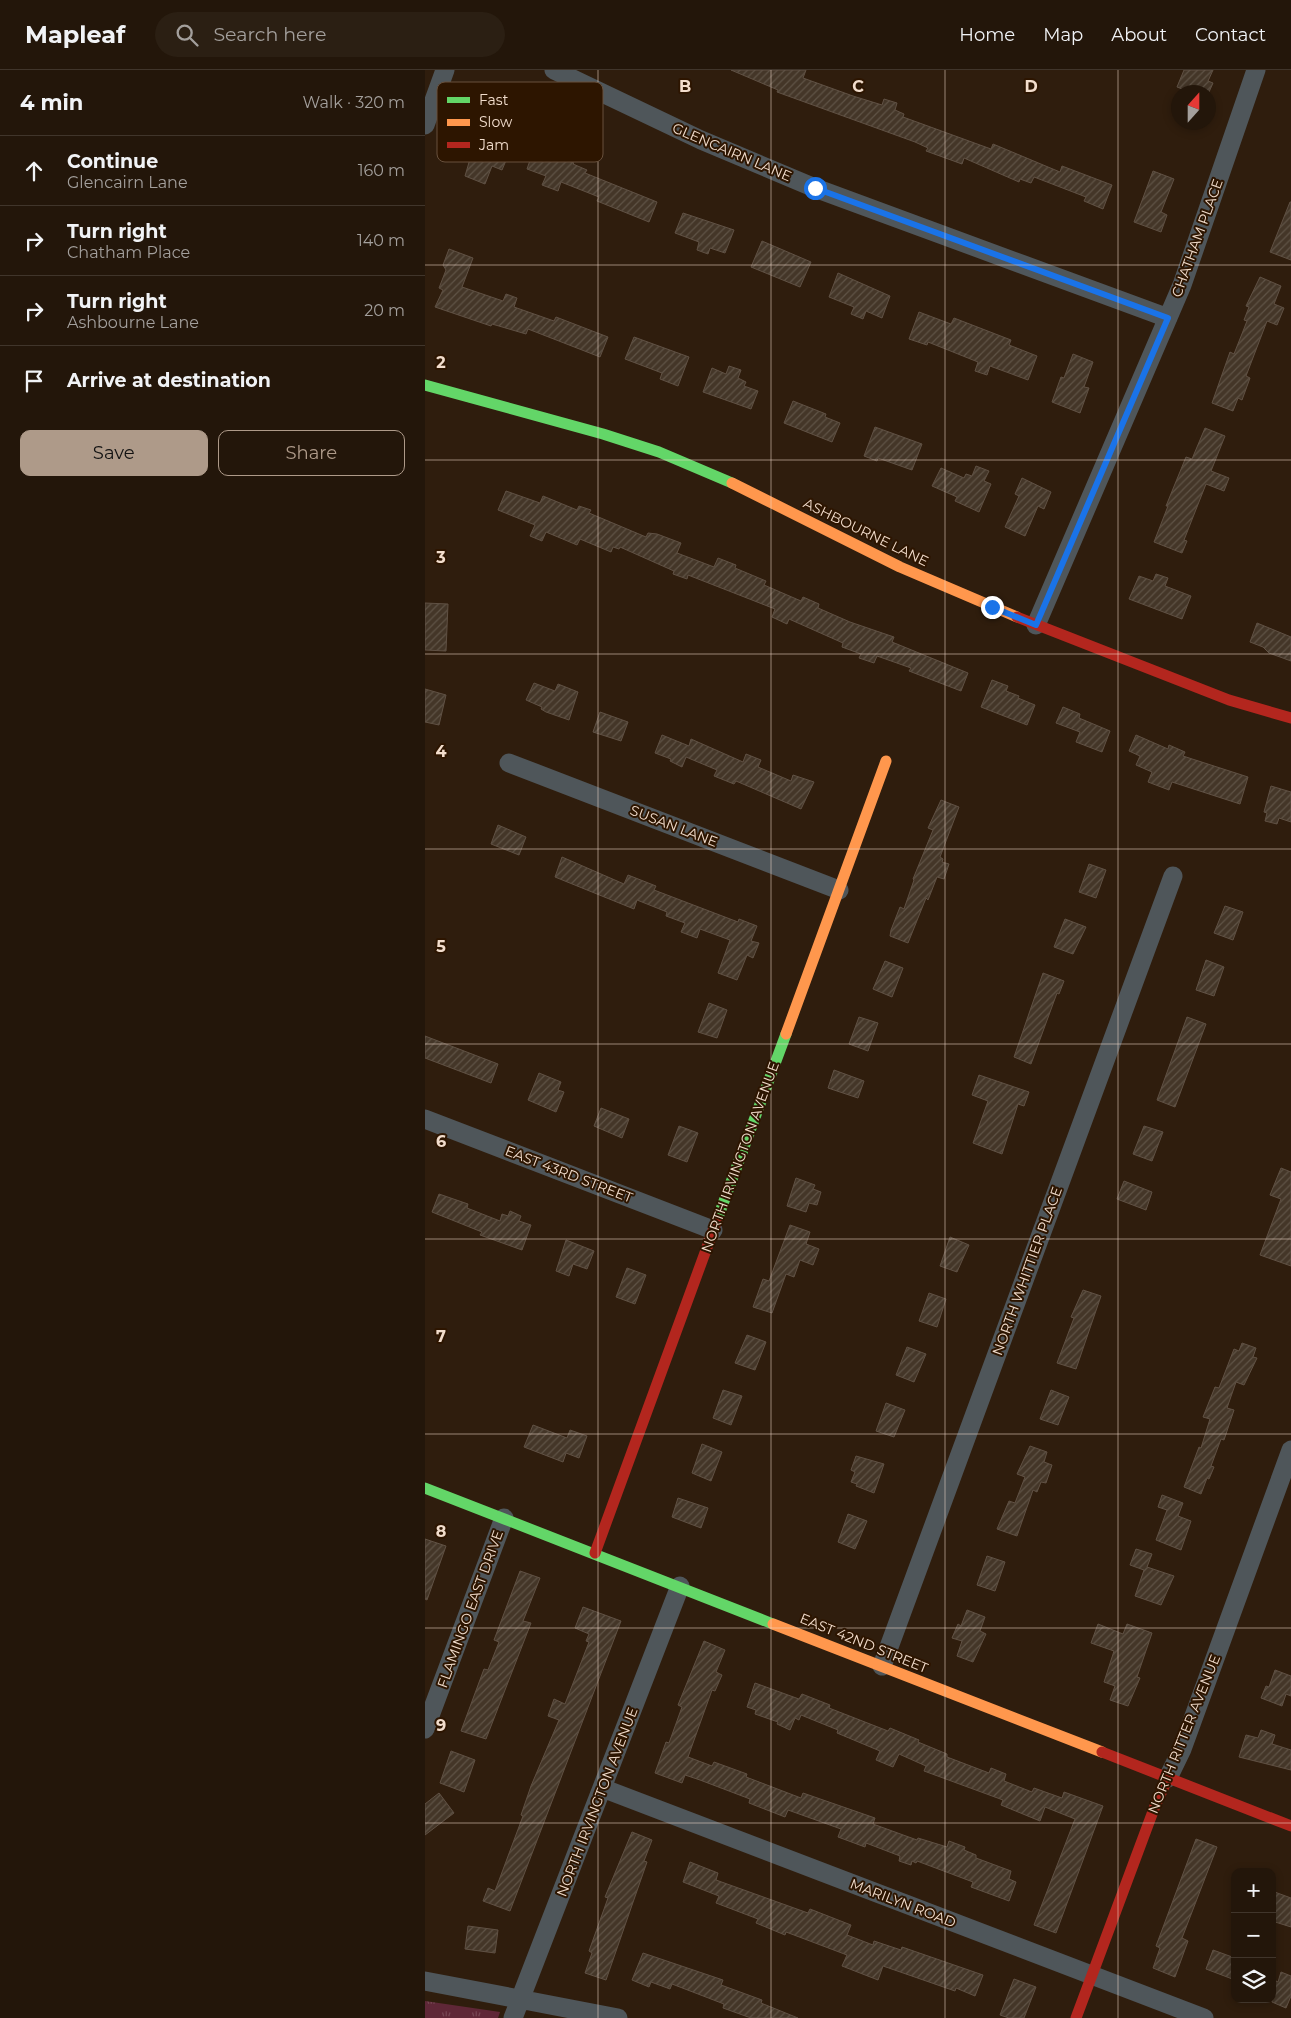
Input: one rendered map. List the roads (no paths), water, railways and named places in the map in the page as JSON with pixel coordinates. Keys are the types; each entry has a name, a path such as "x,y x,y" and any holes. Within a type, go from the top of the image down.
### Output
{"street":[{"path":"441,82 445,70"},
{"name":"GLENCAIRN LANE","path":"554,70 579,82"},
{"name":"CHATHAM PLACE","path":"1036,625 1168,318 1257,70"},
{"path":"425,124 437,92"},
{"name":"GLENCAIRN LANE","path":"603,93 701,140 815,188 1168,318"},
{"name":"ASHBOURNE LANE","path":"425,384 603,434 659,452 747,490 900,567 1036,625 1229,700 1291,718"},
{"name":"NORTH IRVINGTON AVENUE","path":"595,1553 886,761"},
{"name":"SUSAN LANE","path":"509,763 839,890"},
{"name":"NORTH WHITTIER PLACE","path":"882,1666 1173,876"},
{"name":"EAST 43RD STREET","path":"425,1119 713,1230"},
{"name":"NORTH RITTER AVENUE","path":"1076,2018 1155,1806 1182,1749 1291,1450"},
{"name":"EAST 42ND STREET","path":"425,1488 1291,1826"},
{"name":"FLAMINGO EAST DRIVE","path":"425,1729 504,1518"},
{"name":"NORTH IRVINGTON AVENUE","path":"513,2018 680,1586"},
{"name":"MARILYN ROAD","path":"602,1788 1204,2018"},
{"path":"425,1981 618,2018"}]}
